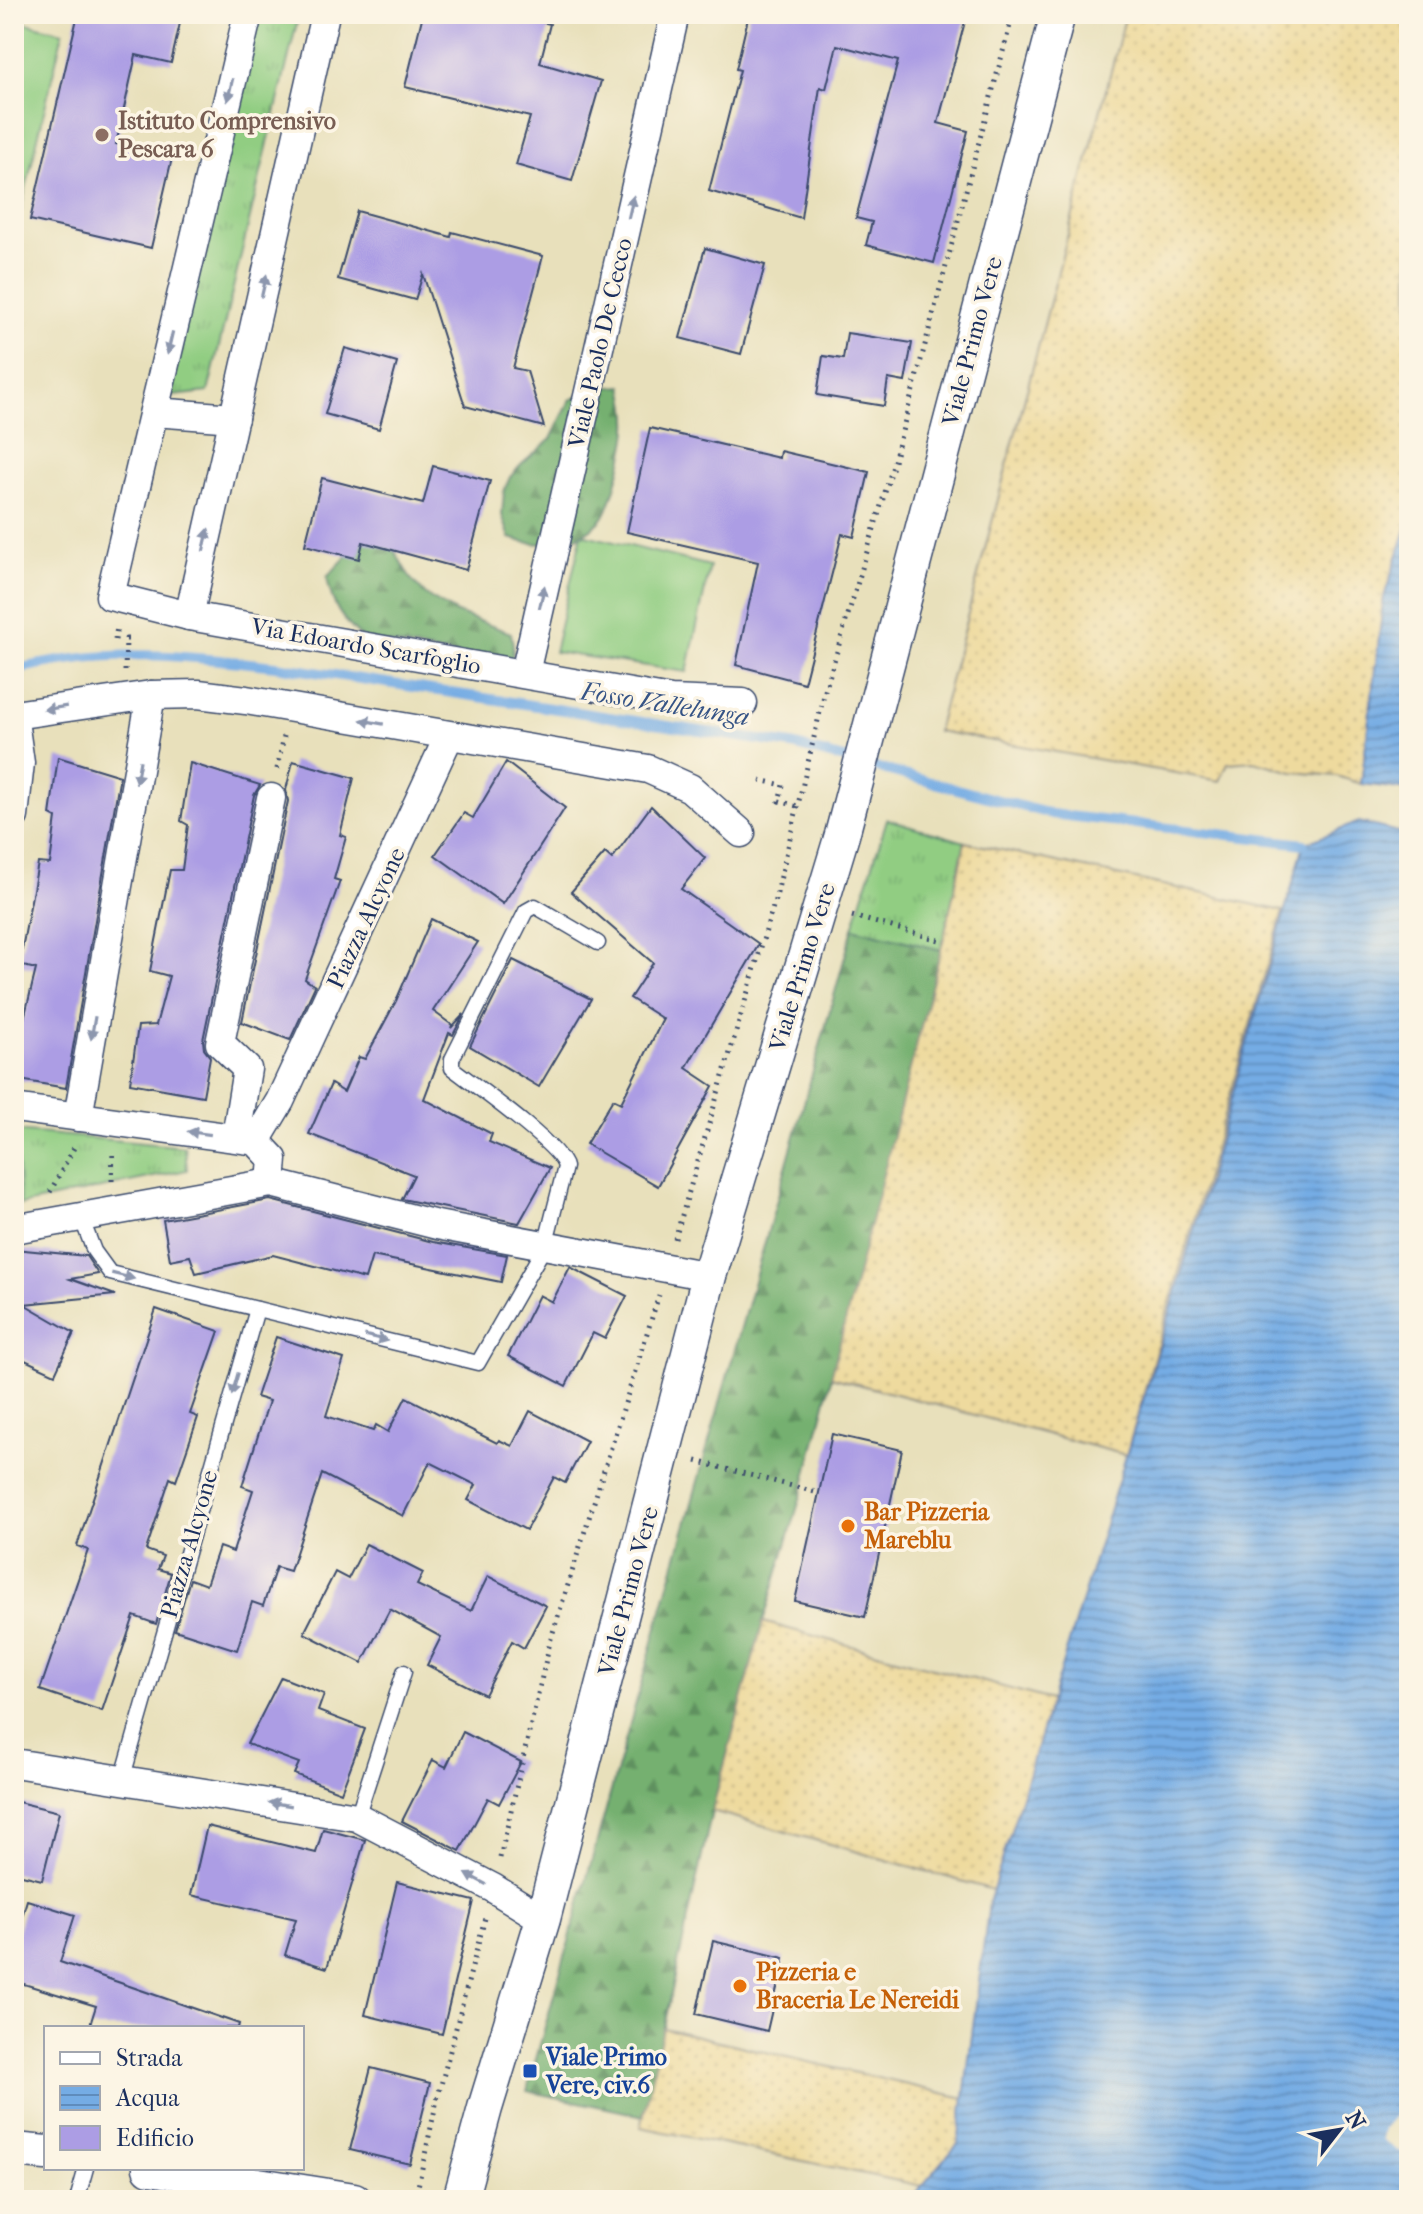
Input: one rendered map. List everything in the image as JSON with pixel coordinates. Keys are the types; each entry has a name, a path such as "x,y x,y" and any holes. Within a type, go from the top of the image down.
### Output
{"street":[{"path":"248,14 110,596 189,616 325,14"},
{"name":"Viale Paolo De Cecco","path":"525,673 675,14"},
{"name":"Viale Primo Vere","path":"460,2200 543,1919 709,1276 842,835 1058,14"},
{"path":"154,412 234,418"},
{"name":"Via Edoardo Scarfoglio","path":"189,616 671,700 743,703"},
{"path":"14,715 151,695 198,694 290,708 648,769 690,788 741,833"},
{"path":"79,1127 151,695"},
{"path":"14,721 20,763 14,816"},
{"name":"Piazza Alcyone","path":"246,1139 286,1088 449,736"},
{"path":"246,1139 247,1069 220,1043 271,798"},
{"path":"14,1108 79,1127 246,1139 273,1159 271,1183"},
{"path":"14,1229 271,1183 437,1225 709,1276"},
{"path":"14,1763 357,1817 493,1888 543,1919"},
{"path":"14,2150 44,2153"},
{"path":"163,2170 354,2200"}],"lane":[{"path":"81,1217 94,1251 110,1273 478,1363 545,1246 565,1167 564,1161 538,1136 452,1068 452,1059 526,911 535,906 598,943"},
{"name":"Piazza Alcyone","path":"122,1780 257,1309"},
{"path":"357,1817 404,1672"},
{"path":"77,2200 85,2170"}],"path":[{"name":"Viale Primo Vere","path":"677,1235 777,893 825,691 892,469 1013,14"},
{"path":"124,682 129,639"},
{"path":"271,798 290,708"},
{"path":"760,780 783,785 779,801 797,806"},
{"path":"856,917 943,941"},
{"path":"43,1224 46,1199 79,1127"},
{"path":"111,1186 114,1140"},
{"path":"415,2200 437,2100 493,1888 550,1642 661,1286"},
{"path":"664,1453 819,1493"}],"green space":[{"path":"252,14 299,14 208,392 163,397"},
{"path":"14,20 63,32 17,226 14,226"},
{"path":"623,386 628,413 627,437 614,490 602,519 582,534 559,542 534,543 510,538 502,515 504,491 510,477 551,439 570,400 597,388"},
{"path":"582,534 710,566 687,672 554,652"},
{"path":"380,536 426,595 457,613 511,633 512,664 363,639 355,632 335,604 327,577 358,544"},
{"path":"887,819 965,842 941,950 853,928"},
{"path":"853,928 941,950 803,1489 712,1811 644,2116 527,2091"},
{"path":"16,1131 185,1147 187,1170 20,1205"}],"sand":[{"path":"1126,14 1409,14 1409,520 1384,597 1361,784 1337,776 1293,772 1254,761 1228,763 1220,781 937,731"},
{"path":"965,842 1283,911 1126,1455 831,1377 943,941"},
{"path":"763,1622 1051,1700 993,1890 712,1811"},
{"path":"663,2028 964,2098 958,2144 922,2186 641,2127"}],"water":[{"path":"1409,520 1409,790 1361,784 1384,597"},
{"path":"1359,822 1409,835 1409,2200 910,2200 958,2144 989,1903 1172,1306 1304,844"}],"pier":[{"path":"1409,2099 1409,2152 1397,2151 1382,2139 1384,2128"}],"building":[{"path":"78,14 182,14 171,63 136,55 116,144 172,158 151,248 30,220"},
{"path":"423,14 508,14 550,24 540,63 601,81 572,181 516,165 530,117 405,87"},
{"path":"749,14 967,14 938,123 968,131 934,263 866,245 872,222 856,218 898,61 837,45 826,89 820,87 801,218 709,191 740,70 736,69"},
{"path":"357,211 451,237 452,232 543,256 513,368 527,371 544,427 465,406 423,274 415,300 338,279"},
{"path":"705,248 765,265 741,354 680,338"},
{"path":"847,333 912,343 905,382 888,379 884,406 817,395 823,356 843,359"},
{"path":"345,348 397,363 379,429 325,414"},
{"path":"650,428 779,458 780,451 869,472 854,537 842,534 804,683 736,665 758,562 627,532"},
{"path":"433,466 490,481 466,570 363,542 359,559 305,545 322,478 423,504"},
{"path":"58,757 120,776 66,1088 14,1079 14,1019 24,1019 36,969 19,965 38,863 50,864 56,818 50,815"},
{"path":"293,761 354,778 340,835 346,837 334,879 340,881 305,979 315,986 290,1040 242,1022 288,801 286,790"},
{"path":"506,762 565,808 503,904 435,855 464,813 473,818"},
{"path":"190,763 260,785 254,795 203,1040 204,1049 210,1057 203,1096 130,1083 138,1026 156,1025 169,976 150,971 170,870 182,870 188,825 181,821"},
{"path":"651,806 705,858 681,889 759,944 686,1068 713,1086 658,1186 586,1144 613,1099 621,1103 663,1019 630,998 653,963 571,892 605,853 612,859"},
{"path":"431,919 478,942 433,1011 452,1025 451,1028 464,1014 453,1035 449,1033 424,1099 492,1134 489,1142 550,1168 519,1223 402,1199 414,1175 309,1134 331,1084 344,1092 359,1057 365,1059 396,1001"},
{"path":"513,960 591,999 539,1087 470,1046"},
{"path":"270,1200 433,1242 507,1255 501,1282 372,1256 365,1279 273,1255 196,1273 190,1256 170,1260 163,1220"},
{"path":"14,1249 86,1256 98,1274 70,1279 115,1295 24,1304 74,1333 55,1374 14,1355"},
{"path":"570,1267 627,1296 605,1339 593,1333 566,1386 508,1356 539,1295 552,1302"},
{"path":"156,1309 219,1331 190,1414 198,1417 176,1481 170,1478 146,1550 163,1556 158,1569 171,1573 156,1624 134,1616 102,1711 40,1690 88,1550 77,1546"},
{"path":"276,1337 344,1359 326,1416 373,1431 376,1425 388,1432 406,1397 497,1443 499,1440 512,1446 530,1411 587,1441 565,1483 554,1477 526,1530 468,1500 476,1485 430,1462 403,1516 322,1474 290,1571 276,1567 263,1606 252,1602 237,1650 175,1630 190,1579 206,1585 219,1547 233,1552 253,1490 242,1486 269,1401 256,1397"},
{"path":"832,1434 902,1450 865,1617 795,1601"},
{"path":"366,1544 423,1573 417,1585 471,1611 488,1576 546,1606 524,1648 512,1641 485,1695 427,1665 441,1637 390,1609 362,1663 304,1633 335,1572 348,1579"},
{"path":"281,1677 324,1694 318,1711 365,1729 341,1792 294,1774 299,1763 247,1744"},
{"path":"463,1732 521,1762 499,1804 488,1798 460,1851 402,1821 433,1760 446,1767"},
{"path":"14,1801 59,1812 42,1880 14,1873"},
{"path":"207,1826 316,1853 323,1829 365,1840 327,1968 285,1955 296,1919 191,1895"},
{"path":"397,1882 474,1901 442,2034 365,2015"},
{"path":"27,1900 75,1915 60,1962 238,2026 90,2026 96,2006 14,1981 14,1943"},
{"path":"713,1941 784,1958 767,2031 696,2014"},
{"path":"371,2068 430,2083 410,2164 350,2150"}],"waterway":[{"name":"Fosso Vallelunga","path":"14,670 81,658 145,655 276,666 792,745 1051,814 1304,844"}],"place":[{"name":"Istituto Comprensivo Pescara 6","path":"102,135"},
{"name":"Bar Pizzeria Mareblu","path":"848,1526"},
{"name":"Pizzeria e Braceria Le Nereidi","path":"740,1986"},
{"name":"Viale Primo Vere, civ.6","path":"530,2071"}]}
